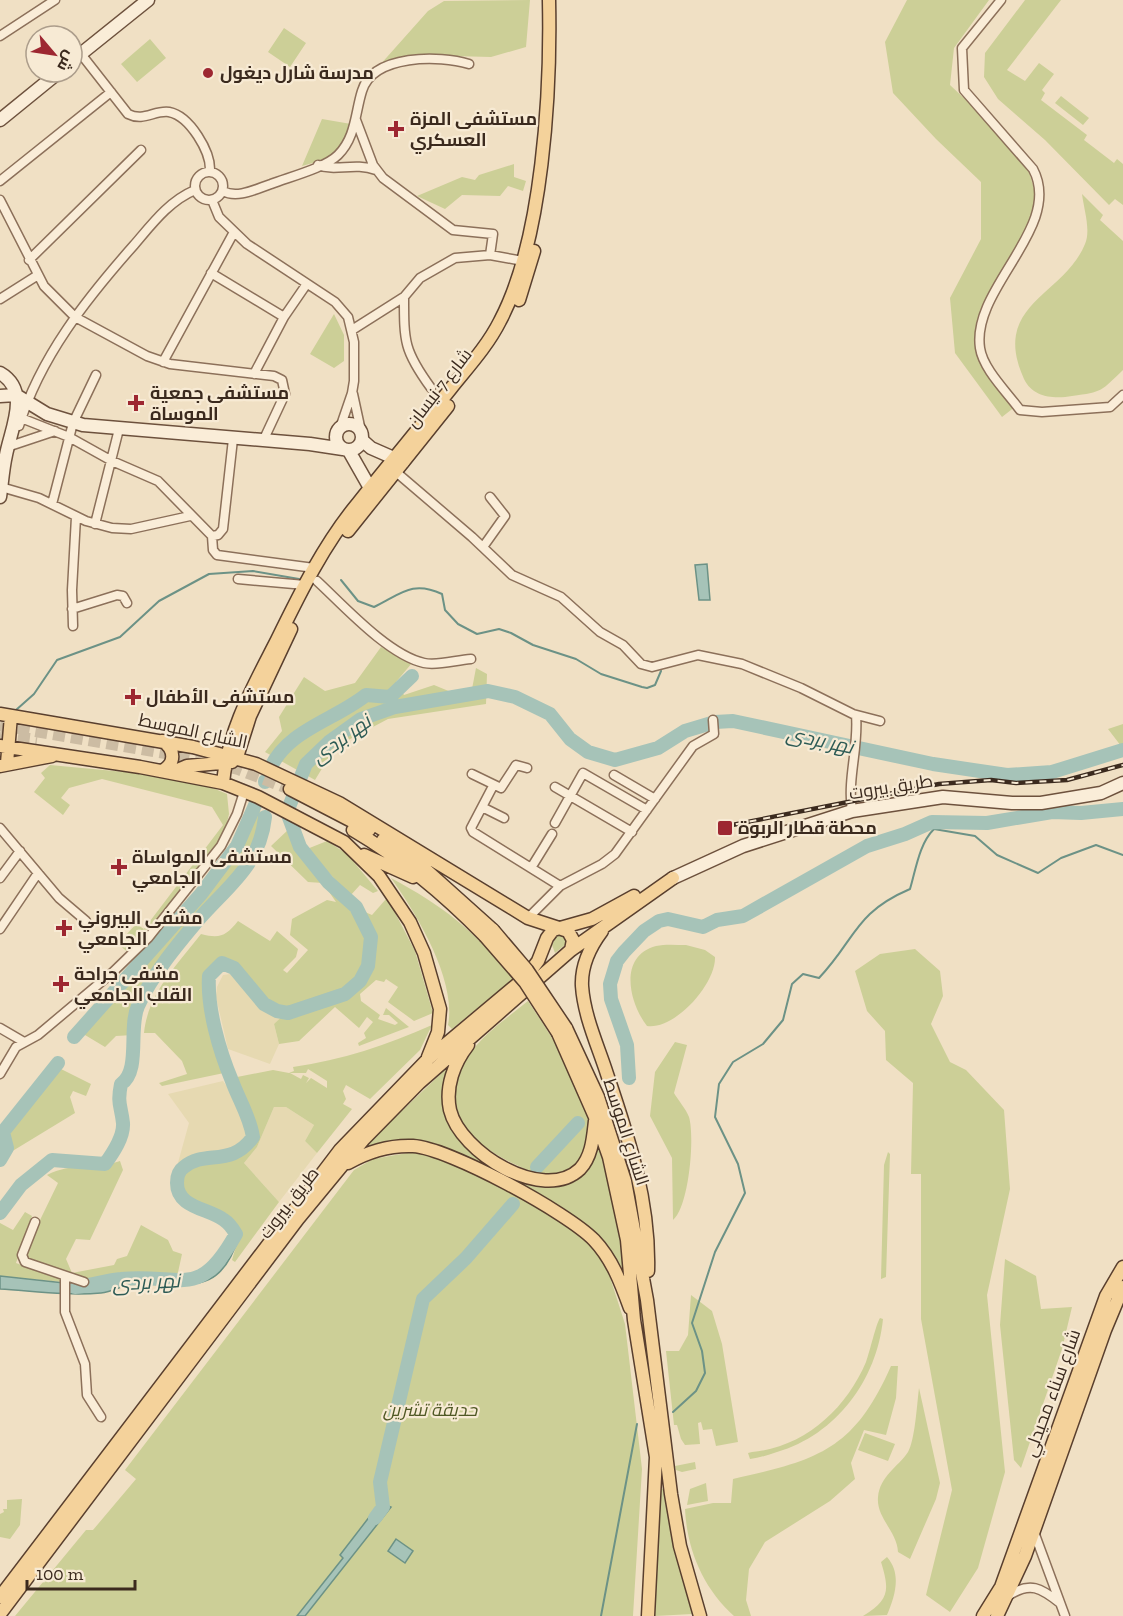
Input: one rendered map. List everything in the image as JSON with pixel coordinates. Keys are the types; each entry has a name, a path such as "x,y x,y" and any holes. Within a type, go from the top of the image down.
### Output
{"main road":[{"name":"شارع 7 نيسان","path":"399,464 493,334 512,296 530,233 545,114 549,0"},
{"name":"شارع 7 نيسان","path":"223,783 241,711 342,524 399,464 498,339 513,313 530,270 538,234 554,115 557,0"},
{"name":"الشارع الموسط","path":"5,715 163,741 230,758 339,803 396,843 434,877 527,970 598,1097 625,1181 647,1299 671,1494 680,1546 700,1616"},
{"path":"5,715 3,765 63,755"},
{"path":"163,741 170,747 173,757 167,772"},
{"path":"4,746 223,783 333,835 354,850 379,876 410,922 430,969 439,1001 440,1017 436,1040 428,1059"},
{"path":"167,772 230,758"},
{"name":"الشارع الموسط","path":"489,933 430,885 361,835 289,793 342,814 528,918 557,928"},
{"path":"354,850 430,885"},
{"name":"طريق بيروت","path":"0,1614 364,1138 419,1083 571,950 673,878"},
{"name":"طريق بيروت","path":"0,1597 340,1150 428,1059 526,977 538,962 550,933 557,928 592,919 673,878"},
{"path":"607,923 586,957 582,985 588,1015 641,1185 648,1258 647,1299"},
{"path":"557,928 571,935 571,950"},
{"path":"484,1024 455,1065 449,1094 454,1120 466,1138 480,1152 522,1176 545,1182 557,1181 580,1168 588,1157 595,1117"},
{"name":"الشارع الموسط","path":"562,1031 595,1117 619,1196 632,1272 634,1320 656,1456 648,1616"},
{"path":"339,1168 364,1154 389,1147 416,1146 440,1152 464,1163 557,1212 594,1240 617,1273 634,1320"},
{"name":"شارع سناء محيدلي","path":"983,1616 1001,1587 1106,1296 1123,1267"},
{"name":"شارع سناء محيدلي","path":"997,1616 1008,1596 1034,1532 1105,1330 1123,1287"},
{"path":"695,1592 710,1616"}],"street":[{"path":"0,36 44,3 55,0"},
{"path":"84,51 148,0"},
{"path":"1000,0 962,48 964,90 1033,169 1041,183 1040,203 981,324 980,346 983,358 1020,410 1042,412 1110,407 1123,395"},
{"path":"195,190 203,199 212,200 222,192 238,194 334,159 344,148 356,120 364,86 370,77 383,69 420,58 469,64"},
{"path":"84,65 126,111 136,117 166,112 178,117 203,143 208,154 210,171"},
{"path":"1,117 44,84"},
{"path":"0,181 111,92"},
{"path":"356,120 376,170"},
{"path":"28,260 141,150"},
{"path":"318,165 330,168 355,165 376,170 453,230 493,234 490,255"},
{"path":"190,516 131,529 112,528 76,517 52,504 1,492 3,472 21,398 75,317 169,206 195,190 198,177 210,171 217,173 223,180 222,192"},
{"path":"0,200 28,260 52,296 75,317 163,362 184,368 277,376 284,382 286,388 263,441"},
{"path":"212,200 219,217 234,232 306,285 340,306 348,317 355,355 352,393 336,441 346,450 373,491"},
{"path":"163,362 234,232"},
{"path":"352,330 404,297 420,278 455,258 490,255 523,261"},
{"path":"211,273 284,317"},
{"path":"0,298 38,275"},
{"path":"254,374 284,317 306,285"},
{"path":"404,297 404,337 407,352 431,388"},
{"path":"0,373 13,385 21,398 21,418 3,472"},
{"path":"52,504 73,423 96,375"},
{"path":"0,396 21,398 47,414 73,423 119,429 310,444 346,450 358,448 362,436 352,393"},
{"path":"21,418 69,437 112,461 163,484 190,516 212,536 213,550 218,555 312,578 384,640 416,660 430,663 471,659"},
{"path":"310,444 351,424 371,448 399,464 512,575 561,597 600,632 623,645 646,666 698,655 742,664 801,688 856,715 880,721"},
{"path":"94,524 119,429"},
{"path":"13,445 55,431"},
{"path":"212,536 218,535 223,529 233,439"},
{"path":"483,547 505,516 490,497"},
{"path":"74,626 72,609 76,517"},
{"path":"238,579 312,578"},
{"path":"72,609 117,595 123,596 127,603"},
{"path":"852,811 849,781 856,738 856,715"},
{"path":"528,918 560,886 610,859 693,746 714,734 712,720"},
{"path":"472,774 493,786 502,787 516,765 527,768"},
{"path":"555,823 583,773 647,810"},
{"path":"614,775 655,800"},
{"name":"طريق بيروت","path":"673,878 769,836 852,811 943,796 1012,803 1041,803 1101,793 1123,783"},
{"path":"493,786 471,828 473,832 560,886"},
{"path":"555,787 632,832"},
{"path":"0,1074 13,1050 38,1035 113,972 148,938 221,846 237,814 244,792"},
{"path":"482,807 504,818"},
{"path":"0,828 59,898 86,921"},
{"path":"531,868 552,834"},
{"path":"0,878 20,851"},
{"path":"0,929 38,873"},
{"path":"0,1028 24,1042"},
{"path":"34,1222 23,1258 28,1264 84,1282"},
{"path":"65,1276 65,1312 85,1364 87,1395 101,1417"},
{"path":"1034,1532 1065,1616"},
{"path":"1008,1596 1025,1587 1037,1587 1061,1603"}],"shaded area":[{"path":"230,974 251,997 282,1018 274,1024 279,1044 270,1064 228,1049 216,997 217,987 223,975"},
{"path":"223,1081 241,1107 249,1130 247,1139 237,1148 214,1157 197,1156 176,1170 189,1123 168,1094"},
{"path":"274,1107 286,1107 314,1125 305,1141 317,1153 279,1202 244,1163 257,1147"}],"green space":[{"path":"530,0 526,47 491,57 413,55 379,66 428,11 444,1"},
{"path":"907,0 989,0 954,48 950,85 984,117 1027,165 1037,199 1022,240 976,323 977,355 1016,406 1002,417 955,353 950,298 981,239 981,182 893,93 885,42"},
{"path":"1025,0 1061,0 1007,70 1025,81 1039,63 1054,74 1042,90 1045,93 1041,100 1087,135 1084,140 1114,163 1117,159 1123,164 1123,205 1115,199 1109,205 1045,140 998,99 984,77 985,53"},
{"path":"284,28 306,43 290,67 268,52"},
{"path":"150,39 166,58 137,82 121,64"},
{"path":"1061,96 1089,118 1083,125 1055,103"},
{"path":"322,119 351,124 339,148 319,161 302,166"},
{"path":"514,164 514,177 526,181 523,191 508,186 500,196 462,195 445,209 417,196 462,177 475,180 479,175"},
{"path":"1082,194 1103,215 1100,220 1123,241 1123,370 1096,392 1065,397 1045,396 1033,390 1024,379 1016,354 1016,334 1023,317 1075,262 1085,244 1087,226"},
{"path":"334,314 344,335 344,361 334,368 310,354"},
{"path":"381,647 412,663 396,682 404,695 434,685 451,692 472,689 476,668 487,674 486,704 388,719 335,747 315,780 265,752 282,731 279,717 304,677 325,691 355,683"},
{"path":"1123,724 1123,745 1121,746 1108,729"},
{"path":"50,765 189,778 227,794 229,814 224,836 130,954 118,944 136,924 144,929 223,825 212,807 102,779 69,788 61,798 70,805 63,815 34,792 45,778 41,773"},
{"path":"258,810 261,812 260,837 244,871 200,916 143,993 134,1013 133,1035 116,1036 105,1047 80,1032 154,954 201,900 241,841"},
{"path":"289,829 297,848 346,904 372,915 386,899 391,905 415,951 433,1013 414,1021 388,1002 398,987 386,979 384,982 376,980 360,994 361,1001 380,1015 378,1019 395,1025 398,1023 389,1015 383,1015 386,1008 409,1027 359,1046 358,1043 366,1038 364,1033 373,1022 367,1017 359,1028 335,1007 299,1041 279,1044 274,1024 287,1012 274,1006 263,997 237,968 227,963 216,965 203,974 204,992 224,1073 162,1086 159,1083 187,1074 182,1061 155,1033 144,1033 147,1019 157,992 201,934 222,935 238,921 270,941 277,931 298,949 296,957 283,970 287,973 308,950 290,935 292,919 327,900 336,902 323,883 308,882 271,846"},
{"path":"327,841 347,854 378,891 373,893 360,885 350,896 307,849"},
{"path":"391,878 428,899 458,921 513,979 452,1029 448,1025 449,1007 441,968 412,909"},
{"path":"561,933 567,939 566,944 555,953 552,945 557,935"},
{"path":"686,945 705,950 715,957 714,968 709,980 692,1003 681,1013 670,1021 647,1026 635,1005 630,981 636,959 644,951 656,946"},
{"path":"915,949 940,971 943,996 931,1024 950,1062 966,1070 1004,1110 1010,1189 987,1295 1005,1472 978,1568 950,1612 926,1595 952,1490 921,1319 921,1174 911,1174 913,1083 886,1060 885,1031 867,1011 855,971 880,954"},
{"path":"528,1001 573,1074 587,1105 590,1118 589,1141 579,1161 562,1173 551,1176 539,1175 502,1158 479,1142 462,1122 456,1110 454,1097 456,1082 467,1057 485,1036"},
{"path":"432,1025 420,1050 370,1099 346,1085 343,1091 346,1099 343,1104 352,1109 317,1153 305,1141 314,1125 286,1107 274,1107 257,1147 244,1163 279,1202 235,1262 232,1260 239,1236 223,1219 187,1202 178,1190 177,1182 184,1166 191,1162 237,1155 257,1135 258,1132 232,1078 273,1070 289,1073 294,1071 293,1067 347,1056","holes":["308,1069 327,1081 327,1088 311,1078 306,1083 309,1078 303,1075 301,1079 290,1073 306,1073"]},
{"path":"675,1042 687,1045 674,1093 689,1117 691,1155 687,1187 679,1213 673,1220 672,1158 650,1116 655,1072"},
{"path":"450,1065 449,1114 502,1169 560,1183 598,1139 620,1229 627,1280 615,1258 540,1197 442,1147 407,1140 387,1141 363,1148"},
{"path":"57,1067 91,1084 86,1096 73,1091 70,1097 75,1113 6,1155 9,1148 5,1132"},
{"name":"حديقة تشرين","path":"413,1152 437,1156 552,1214 589,1242 608,1271 625,1324 642,1469 633,1616 15,1616 86,1530 93,1530 136,1479 125,1470 354,1170 373,1159"},
{"path":"888,1152 890,1154 886,1277 881,1279 884,1165"},
{"path":"120,1161 123,1170 90,1240 76,1239 66,1259 72,1273 114,1265 117,1259 127,1256 141,1225 168,1240 173,1251 182,1254 177,1277 120,1276 86,1284 29,1262 25,1251 58,1183 47,1175 74,1167"},
{"path":"25,1212 32,1216 16,1263 72,1283 0,1276 0,1223 13,1230"},
{"path":"1005,1259 1036,1276 1041,1309 1072,1307 1062,1349 1021,1468 1014,1460 1000,1325"},
{"path":"691,1295 712,1311 722,1344 738,1442 716,1446 712,1429 703,1430 701,1422 698,1423 700,1444 685,1445 677,1425 674,1425 666,1351 679,1351 688,1335"},
{"path":"880,1318 883,1319 879,1342 872,1363 850,1402 835,1419 818,1433 798,1444 750,1459 748,1453 771,1449 806,1434 835,1410 858,1379"},
{"path":"891,1366 898,1366 896,1398 886,1435 864,1430 851,1463 855,1479 830,1501 765,1542 749,1569 746,1600 751,1616 734,1616 705,1581 689,1539 685,1509 713,1503 731,1503 733,1479 788,1465 830,1447 847,1434 863,1416"},
{"path":"919,1388 940,1483 936,1499 910,1559 898,1552 897,1544 880,1512 878,1497 886,1477 908,1452 914,1431"},
{"path":"865,1433 895,1444 888,1461 858,1450"},
{"path":"695,1462 696,1469 682,1472 676,1470 675,1466"},
{"path":"706,1483 708,1501 687,1505 690,1489"},
{"path":"660,1488 666,1490 693,1608 692,1614 655,1616"},
{"path":"22,1499 20,1525 10,1539 0,1537 0,1514 4,1512 3,1509 7,1509 7,1500"},
{"path":"887,1557 892,1564 896,1585 887,1615 863,1616 878,1605 885,1594 886,1580 881,1562"}],"water":[{"path":"707,564 710,600 699,600 695,565"},
{"path":"226,1221 239,1236 231,1256 222,1270 212,1278 200,1283 136,1283 89,1294 0,1289 0,1276 92,1286 121,1279 194,1280 216,1267 236,1234"},
{"path":"380,1503 391,1507 305,1616 297,1616 343,1558 340,1555"},
{"path":"396,1539 413,1551 405,1563 388,1551"}],"waterway":[{"path":"16,710 34,694 57,660 120,637 159,601 209,574 253,571 299,579"},
{"path":"341,580 358,601 374,607 407,590 423,588 432,590 442,594 445,610 458,624 477,634 499,629 533,645 576,659 601,674 642,687 655,685 661,671"},
{"path":"270,769 288,744 300,735 366,695 390,697 412,676"},
{"name":"نهر بردى","path":"75,1287 121,1279 188,1280 199,1277 211,1269 236,1234 224,1220 182,1198 177,1183 180,1170 192,1162 236,1152 253,1137 218,1043 210,1002 209,976 222,963 234,968 264,1004 277,1011 288,1013 345,994 360,981 368,966 371,937 356,907 328,882 300,847 287,812 306,764 329,742 361,719 395,707 488,691 515,697 550,714 570,739 588,752 615,760 658,748 685,731 715,722 733,721 933,764 1007,775 1052,772 1123,750"},
{"path":"74,1037 201,894 237,846 256,803"},
{"path":"629,1078 627,1045 611,999 610,984 617,961 644,931 659,921 668,919 703,927 717,920 743,916 867,846 905,834 932,822 987,823 1052,812 1081,813 1123,809"},
{"path":"0,1213 21,1185 52,1160 105,1164 120,1139 123,1128 120,1091 121,1084 131,1069 135,1015 138,1006 150,983 174,950 250,862 257,849 265,817"},
{"path":"673,1412 696,1391 705,1373 702,1351 692,1323 715,1252 745,1193 738,1164 715,1117 719,1084 733,1062 763,1044 783,1020 792,984 803,974 819,978 866,917 892,898 910,889 921,849 934,829 975,836 997,855 1038,873 1061,858 1096,845 1123,855"},
{"path":"0,1160 7,1148 3,1132 58,1063"},
{"path":"537,1167 578,1123"},
{"path":"375,1518 383,1507 380,1482 423,1299 466,1258 513,1204"},
{"path":"601,1616 637,1424"}],"tunnel":[{"path":"0,725 200,759 238,769 290,789"},
{"path":"0,735 37,740"}],"railway":[{"path":"722,827 939,784 991,780 1016,783 1067,780 1123,765"}],"place":[{"name":"مدرسة شارل ديغول","path":"208,73"},
{"name":"مستشفى المزة العسكري","path":"396,129"},
{"name":"مستشفى جمعية الموساة","path":"136,403"},
{"name":"مستشفى الأطفال","path":"133,697"},
{"name":"محطة قطار الربوة","path":"725,828"},
{"name":"مستشفى المواساة الجامعي","path":"119,867"},
{"name":"مشفى البيروني الجامعي","path":"64,928"},
{"name":"مشفى جراحة القلب الجامعي","path":"61,984"}]}
